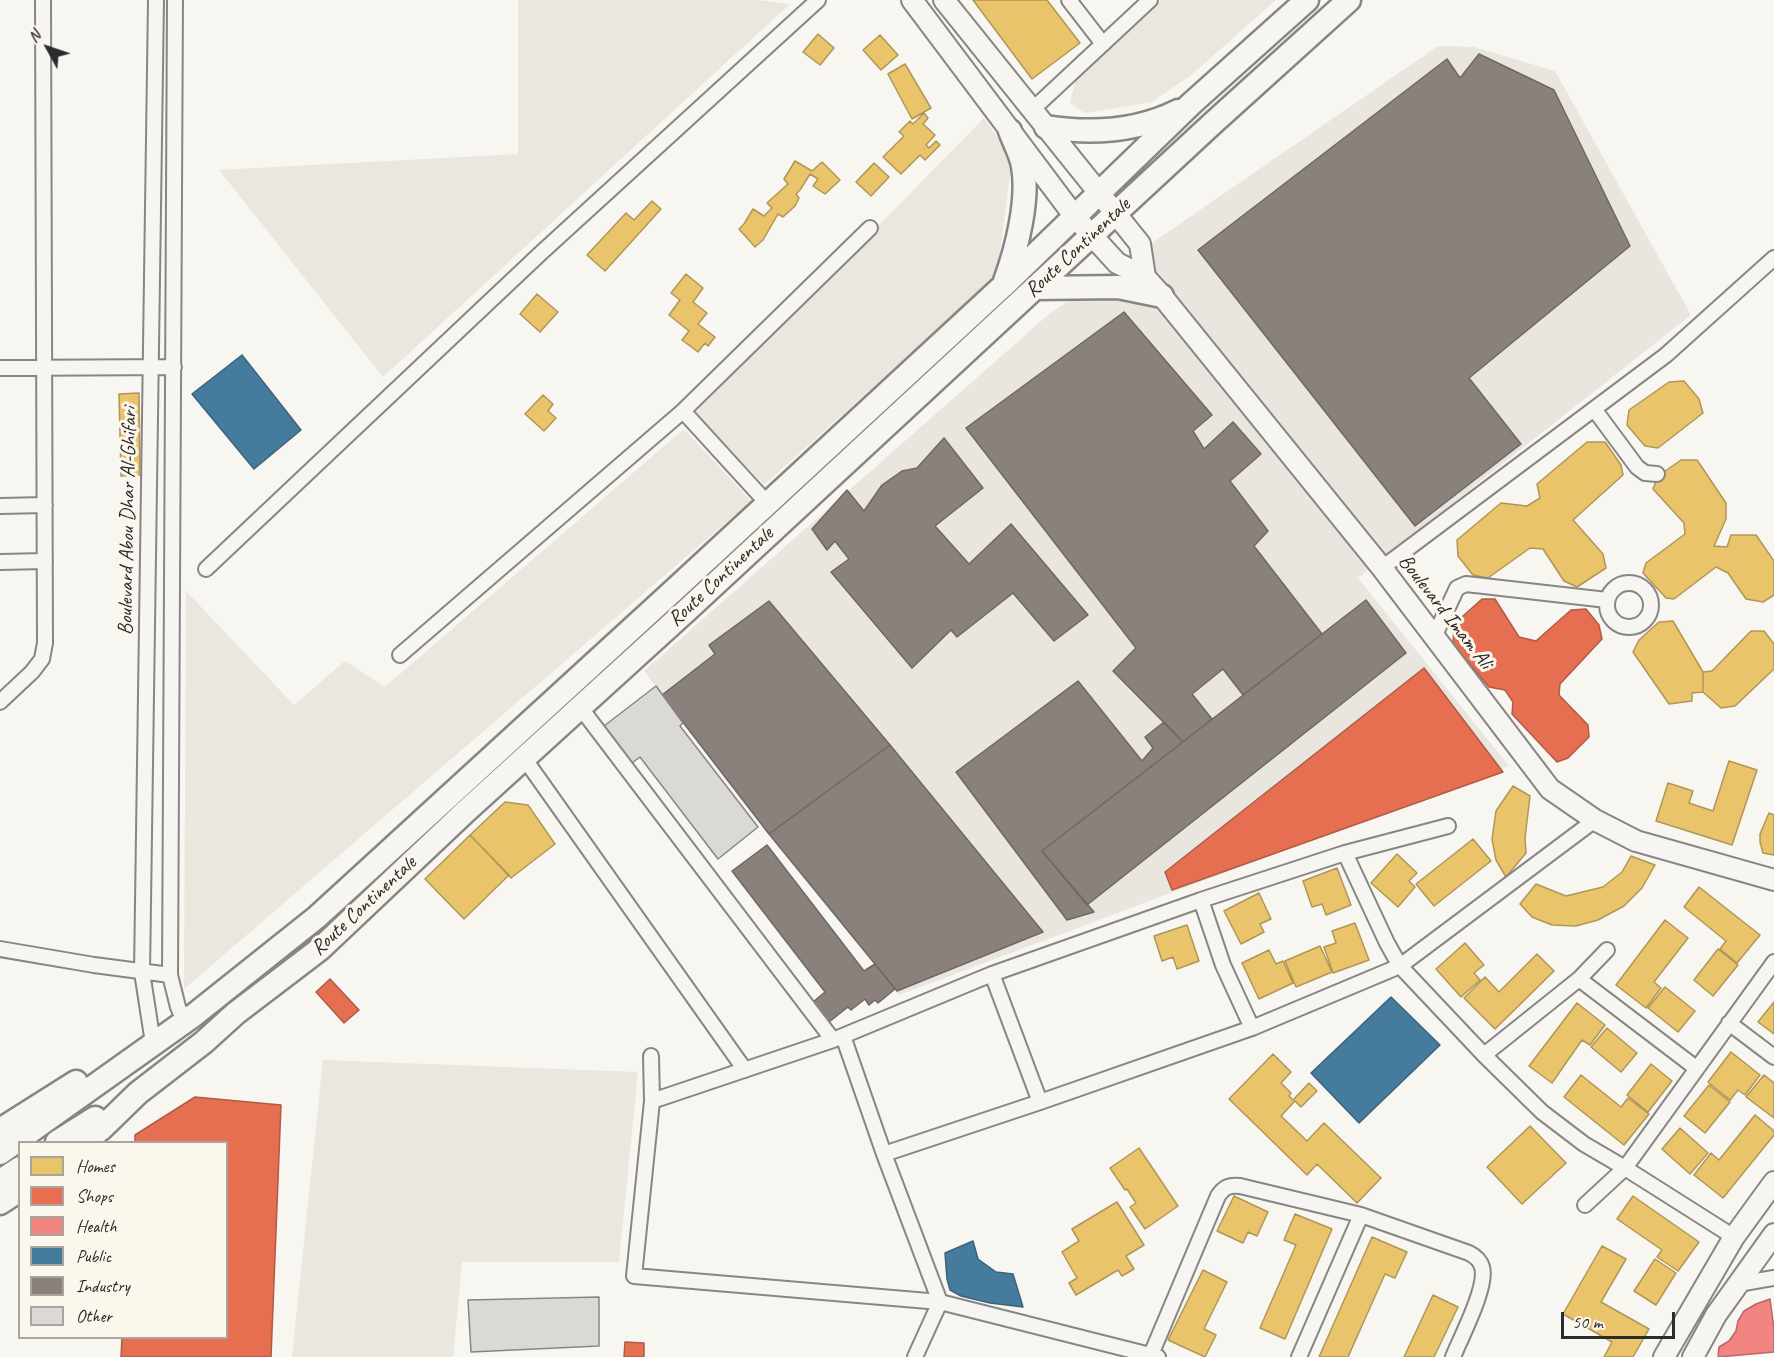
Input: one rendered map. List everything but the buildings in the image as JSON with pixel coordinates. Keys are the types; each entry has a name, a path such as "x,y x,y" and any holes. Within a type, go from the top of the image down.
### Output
{"main road":[{"name":"Route Continentale","path":"0,1153 184,1021 317,917 1003,286 1192,103 1307,0"},
{"name":"Route Continentale","path":"86,1141 138,1093 196,1048 236,1013 320,949 524,758 1349,0"},
{"path":"1039,118 1089,132 1121,129 1153,122 1192,103"},
{"path":"1003,286 1017,243 1023,197 1023,165 1010,131"},
{"path":"1035,288 1118,286 1162,296"},
{"name":"Route Continentale","path":"0,1130 109,1062 147,1047"},
{"path":"60,1141 138,1093"},
{"path":"0,1181 18,1169"},
{"path":"0,1203 18,1191"}],"street":[{"path":"0,702 32,672 42,659 45,643 43,0"},
{"name":"Boulevard Abou Dhar Al-Ghifari","path":"147,1047 142,972 156,0"},
{"name":"Boulevard Abou Dhar Al-Ghifari","path":"175,0 171,975 178,1007 184,1021"},
{"path":"206,569 542,252 818,0"},
{"path":"912,0 1075,217 1117,263 1145,277"},
{"path":"944,0 1140,244 1145,277"},
{"path":"1070,0 1103,44"},
{"path":"1039,118 1103,44 1150,0"},
{"path":"400,655 683,411 870,228"},
{"path":"1382,568 1666,355 1774,258"},
{"name":"Boulevard Imam Ali","path":"1145,277 1382,568 1550,789 1595,820 1635,841 1774,880"},
{"path":"0,368 174,367"},
{"path":"1594,409 1637,467 1645,473 1657,474"},
{"path":"683,411 767,503"},
{"path":"0,506 45,505"},
{"path":"0,562 45,561"},
{"path":"1434,637 1457,588 1466,584 1607,600"},
{"path":"580,707 838,1038 940,1302 915,1357"},
{"path":"524,758 745,1070"},
{"path":"884,1154 1252,1028 1400,966 1595,820"},
{"path":"652,1101 838,1038 992,974 1201,900 1346,853 1448,826"},
{"path":"1346,853 1400,966 1484,1055 1542,1112 1584,1143 1734,1237"},
{"path":"1201,900 1223,965 1252,1028"},
{"path":"0,949 171,975"},
{"path":"1484,1055 1579,979 1607,950"},
{"path":"1585,1205 1625,1168 1774,962"},
{"path":"992,974 1040,1102"},
{"path":"1579,979 1696,1068"},
{"path":"1729,1023 1774,1057"},
{"path":"651,1056 652,1101 634,1276 940,1302 1153,1356 1218,1196 1224,1188 1232,1185 1361,1215 1469,1253 1480,1261 1483,1268 1482,1286 1453,1357"},
{"path":"1664,1357 1734,1237 1774,1182"},
{"path":"1299,1357 1361,1215"},
{"path":"1693,1357 1716,1315 1774,1234"},
{"path":"1738,1284 1774,1278"}],"shaded area":[{"path":"518,0 758,0 790,4 383,377 219,170 518,154"},
{"path":"1161,0 1276,0 1190,76 1152,102 1085,113 1070,103 1076,78"},
{"path":"1438,46 1474,47 1555,71 1691,315 1358,578 1509,766 899,995 644,671 1049,314"},
{"path":"984,118 1012,158 997,275 764,485 695,413"},
{"path":"684,429 751,501 184,989 186,591 294,705 345,661 385,687"},
{"path":"323,1060 638,1072 619,1262 462,1262 453,1357 292,1357"}]}
